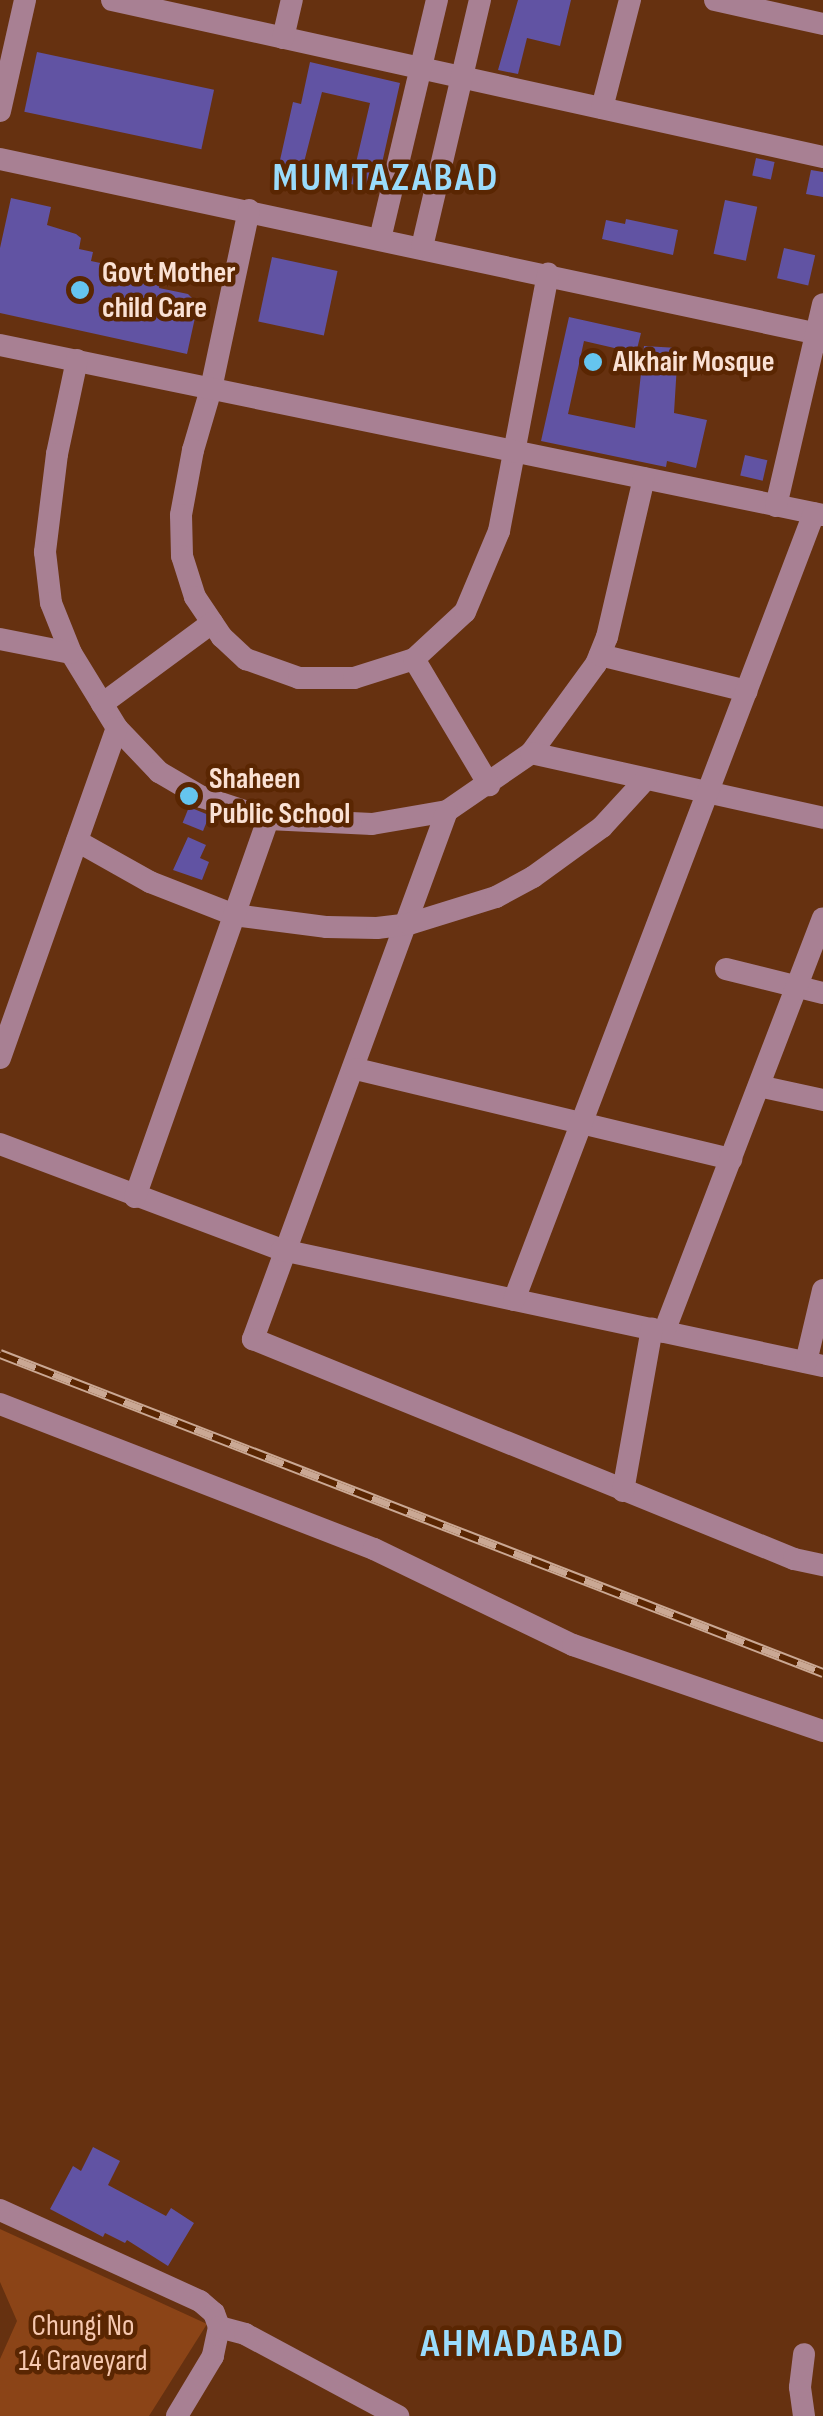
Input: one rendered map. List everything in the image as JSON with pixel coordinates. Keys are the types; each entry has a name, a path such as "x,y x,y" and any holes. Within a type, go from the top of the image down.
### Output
{"street":[{"path":"0,111 25,0"},
{"path":"112,0 823,157"},
{"path":"283,38 292,0"},
{"path":"380,238 437,0"},
{"path":"422,248 480,0"},
{"path":"602,108 630,0"},
{"path":"715,0 765,6 823,24"},
{"path":"0,159 819,334"},
{"path":"249,210 181,515 182,556 194,596 212,623 246,659 299,678 354,678 414,659 465,612 499,531 548,274"},
{"path":"776,506 823,304"},
{"path":"0,344 819,514 747,690 514,1300"},
{"path":"77,360 57,454 45,552 52,603 71,653 117,728 159,772 180,785 268,819 372,824 447,811 490,785 531,753 600,655 621,588 644,478"},
{"path":"102,704 212,623"},
{"path":"0,639 71,653"},
{"path":"600,655 747,690"},
{"path":"414,659 490,785"},
{"path":"0,1058 117,728"},
{"path":"531,753 823,818"},
{"path":"77,841 150,882 234,915 327,927 409,924 496,897 534,876 602,827 646,779"},
{"path":"447,811 356,1069 282,1250 252,1336 255,1343 794,1559 823,1565"},
{"path":"135,1197 268,819"},
{"path":"623,1491 658,1330 731,1159 823,918"},
{"path":"726,969 823,993"},
{"path":"356,1069 731,1159"},
{"path":"759,1086 823,1100"},
{"path":"0,1144 282,1250 814,1364 823,1290"},
{"path":"0,1404 374,1550 573,1644 823,1731"},
{"path":"0,2210 200,2301 214,2313 219,2327 213,2356 177,2416"},
{"path":"219,2327 245,2334 398,2416"},
{"path":"804,2354 800,2387 804,2416"}],"green space":[{"name":"Chungi No 14 Graveyard","path":"0,2229 207,2324 149,2416 0,2416 0,2359 17,2321 0,2282"}],"building":[{"path":"518,0 571,0 560,46 527,38 518,74 498,70"},
{"path":"37,52 214,90 201,149 24,112"},
{"path":"310,62 400,83 376,190 351,184 370,103 322,92 301,174 278,169 293,102 301,104"},
{"path":"756,158 775,162 771,180 752,176"},
{"path":"811,170 823,172 823,197 806,194"},
{"path":"11,198 51,207 47,225 81,238 79,249 93,252 91,261 161,276 159,288 188,294 198,304 187,354 0,313 0,248"},
{"path":"725,200 757,207 746,261 714,254"},
{"path":"626,219 678,230 673,255 602,239 606,220 625,224"},
{"path":"784,248 815,255 808,285 777,278"},
{"path":"272,257 338,271 324,335 258,322"},
{"path":"569,317 641,333 636,353 584,341 568,414 635,428 644,346 678,348 674,413 707,420 696,468 667,461 666,467 541,441"},
{"path":"745,455 767,460 763,481 740,475"},
{"path":"189,807 209,815 203,831 183,823"},
{"path":"188,837 206,845 200,858 209,862 202,880 173,870"},
{"path":"93,2147 120,2161 108,2185 166,2216 171,2208 194,2223 168,2266 127,2240 125,2243 105,2233 103,2237 50,2209 73,2166 81,2171"}],"railway":[{"path":"0,1354 823,1673"}],"place":[{"name":"Govt Mother child Care","path":"80,290"},
{"name":"Alkhair Mosque","path":"593,362"},
{"name":"Shaheen Public School","path":"189,796"}],"district":[{"name":"MUMTAZABAD","path":"386,178"},
{"name":"AHMADABAD","path":"523,2344"}]}
